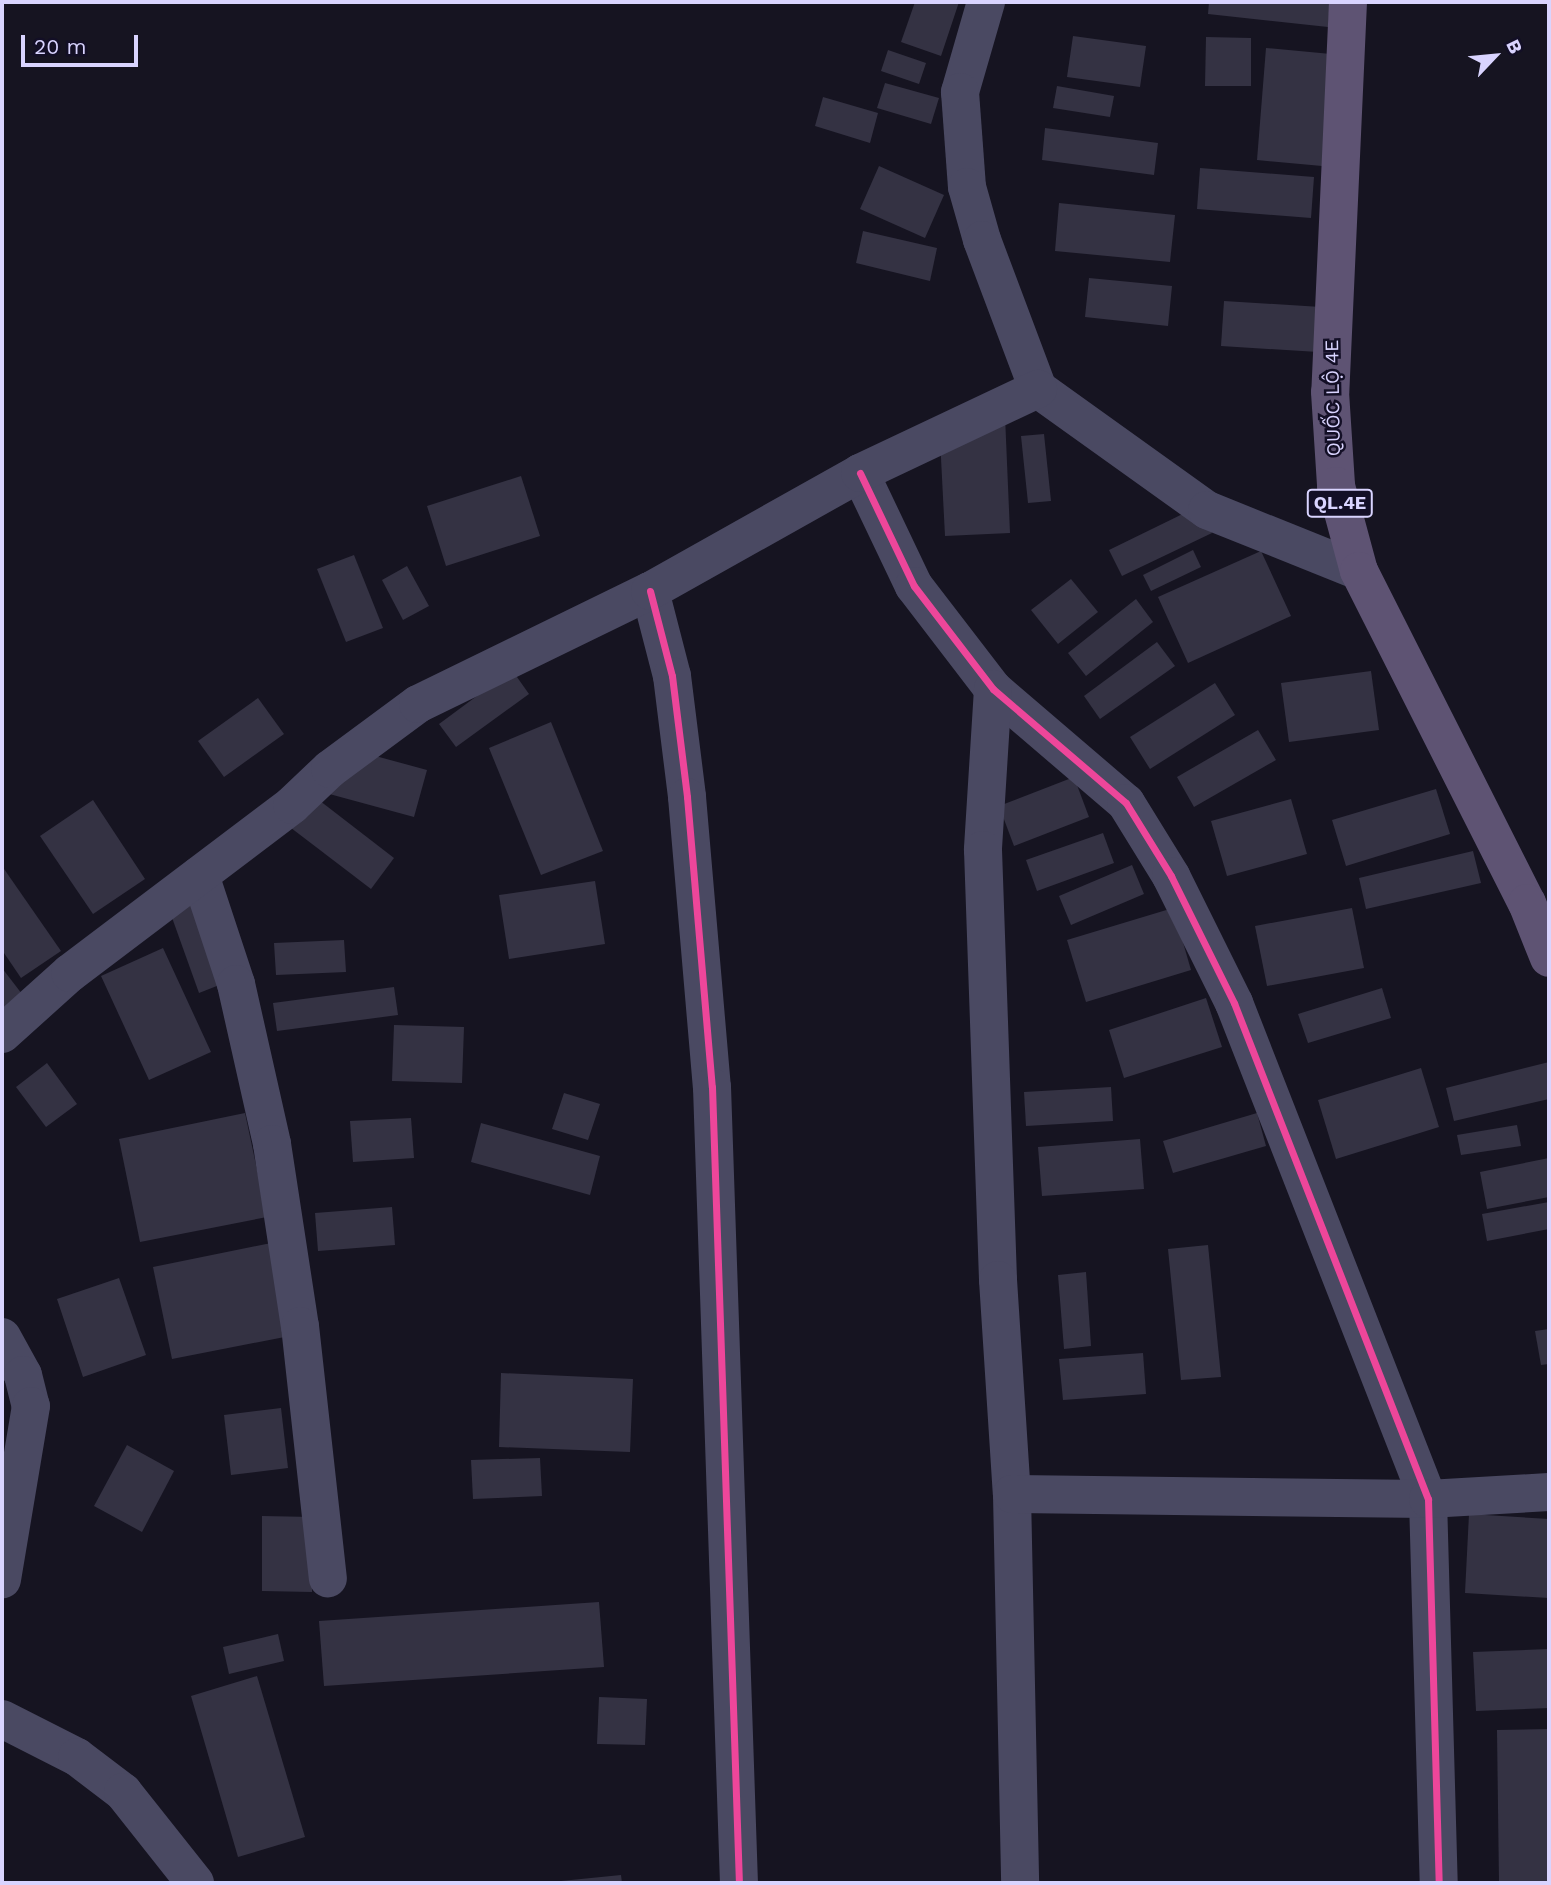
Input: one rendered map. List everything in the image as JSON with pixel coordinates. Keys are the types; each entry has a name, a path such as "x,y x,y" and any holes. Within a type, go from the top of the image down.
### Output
{"main road":[{"name":"QUỐC LỘ 4E","path":"1348,2 1330,392 1336,486 1359,571 1527,903 1549,958"}],"street":[{"path":"986,2 960,92 967,187 982,240 1038,389 1207,510 1359,571"},
{"path":"2,1034 70,972 200,875 418,704 650,592 860,473 1038,389"},
{"path":"860,473 914,586 993,689 1126,803 1171,876 1234,1003 1428,1499 1439,1883"},
{"path":"650,592 672,676 684,770 712,1087 739,1883"},
{"path":"993,689 983,850 998,1280 1013,1494 1020,1883"},
{"path":"200,875 236,984 272,1144 300,1326 328,1578"},
{"path":"2,1337 23,1375 31,1406 2,1580"},
{"path":"1013,1494 1428,1499 1549,1492"},
{"path":"2,1719 77,1758 123,1792 195,1883"}],"building":[{"path":"915,2 959,2 941,56 901,42"},
{"path":"1209,2 1330,2 1328,27 1208,14"},
{"path":"1073,36 1146,46 1140,87 1067,77"},
{"path":"1206,37 1251,38 1251,86 1205,86"},
{"path":"1266,48 1331,54 1322,166 1257,160"},
{"path":"888,50 926,63 919,84 881,71"},
{"path":"885,83 939,98 931,124 877,108"},
{"path":"1057,86 1114,96 1110,117 1053,108"},
{"path":"823,97 878,113 870,143 815,126"},
{"path":"1045,128 1158,143 1154,175 1042,160"},
{"path":"879,166 944,195 925,238 860,209"},
{"path":"1200,168 1314,177 1311,218 1197,209"},
{"path":"1059,203 1175,215 1170,262 1055,251"},
{"path":"863,231 937,248 930,281 856,263"},
{"path":"1089,278 1172,286 1168,326 1085,317"},
{"path":"1224,301 1321,307 1318,352 1221,346"},
{"path":"1005,416 1010,533 945,536 939,419"},
{"path":"1044,434 1051,501 1028,503 1021,436"},
{"path":"521,476 540,536 446,566 427,506"},
{"path":"1199,506 1212,533 1122,576 1109,550"},
{"path":"1193,550 1201,567 1151,591 1143,575"},
{"path":"1261,551 1291,616 1188,663 1158,597"},
{"path":"354,555 383,628 346,642 317,569"},
{"path":"407,566 429,606 403,620 382,580"},
{"path":"1071,579 1098,612 1058,644 1031,610"},
{"path":"1136,599 1153,622 1086,676 1068,653"},
{"path":"1157,642 1175,666 1100,719 1084,696"},
{"path":"512,670 529,694 456,747 439,724"},
{"path":"1371,671 1379,730 1289,742 1281,683"},
{"path":"1215,683 1235,715 1150,769 1130,737"},
{"path":"258,698 284,734 224,777 198,741"},
{"path":"551,722 603,851 541,875 489,748"},
{"path":"1258,730 1276,760 1194,807 1177,777"},
{"path":"335,745 427,770 414,817 322,792"},
{"path":"1074,777 1089,817 1014,846 999,806"},
{"path":"302,787 394,858 371,889 278,818"},
{"path":"1436,789 1450,834 1346,866 1332,820"},
{"path":"1291,799 1307,854 1227,876 1211,821"},
{"path":"93,800 145,879 93,914 40,836"},
{"path":"1103,833 1114,863 1037,891 1026,860"},
{"path":"1473,851 1481,883 1366,909 1359,878"},
{"path":"1132,865 1144,894 1071,925 1059,896"},
{"path":"2,866 61,951 21,978 2,950"},
{"path":"595,881 605,944 509,959 499,895"},
{"path":"199,902 227,982 199,993 170,912"},
{"path":"1173,908 1191,970 1086,1002 1067,940"},
{"path":"1352,908 1364,968 1267,986 1255,926"},
{"path":"344,940 346,972 276,975 274,943"},
{"path":"163,948 211,1052 149,1080 101,976"},
{"path":"2,968 22,994 2,1010"},
{"path":"394,987 398,1015 277,1031 273,1003"},
{"path":"1382,988 1391,1018 1308,1043 1298,1014"},
{"path":"1206,998 1222,1047 1124,1078 1109,1030"},
{"path":"394,1025 464,1027 462,1083 392,1081"},
{"path":"1549,1062 1549,1099 1454,1121 1446,1088"},
{"path":"47,1063 77,1104 46,1127 16,1087"},
{"path":"1421,1068 1439,1127 1336,1159 1318,1100"},
{"path":"1111,1087 1113,1121 1026,1126 1024,1092"},
{"path":"564,1093 600,1104 588,1140 552,1129"},
{"path":"245,1113 267,1217 140,1242 119,1139"},
{"path":"1257,1113 1266,1146 1173,1173 1163,1141"},
{"path":"411,1118 414,1158 353,1162 350,1121"},
{"path":"481,1123 600,1156 590,1195 471,1162"},
{"path":"1517,1125 1521,1146 1461,1155 1457,1135"},
{"path":"1140,1139 1144,1189 1042,1196 1038,1147"},
{"path":"1549,1158 1549,1197 1487,1209 1480,1172"},
{"path":"1549,1202 1549,1229 1487,1241 1482,1214"},
{"path":"392,1207 395,1245 318,1251 315,1213"},
{"path":"276,1242 295,1335 172,1359 153,1267"},
{"path":"1208,1245 1221,1377 1181,1380 1168,1249"},
{"path":"1086,1272 1091,1346 1064,1349 1058,1275"},
{"path":"119,1278 146,1355 83,1377 57,1299"},
{"path":"1549,1329 1549,1364 1541,1365 1535,1331"},
{"path":"1143,1353 1146,1394 1063,1400 1059,1359"},
{"path":"501,1373 633,1379 630,1452 499,1447"},
{"path":"281,1408 288,1468 231,1475 224,1415"},
{"path":"127,1445 174,1471 142,1532 94,1506"},
{"path":"540,1458 542,1496 473,1499 471,1460"},
{"path":"1469,1514 1549,1519 1549,1598 1465,1593"},
{"path":"262,1516 313,1517 312,1592 262,1591"},
{"path":"599,1602 604,1667 324,1686 319,1621"},
{"path":"278,1634 284,1661 229,1674 223,1647"},
{"path":"1549,1649 1549,1708 1476,1711 1473,1652"},
{"path":"257,1676 305,1837 238,1857 191,1696"},
{"path":"599,1697 647,1699 645,1745 597,1744"},
{"path":"1549,1729 1549,1883 1499,1883 1497,1730"},
{"path":"621,1875 622,1883 561,1883 561,1881"}],"cycle path":[{"path":"860,473 914,586 993,689 1126,803 1171,876 1234,1003 1428,1499 1439,1883"},
{"path":"650,591 672,676 687,797 712,1087 739,1883"}]}
